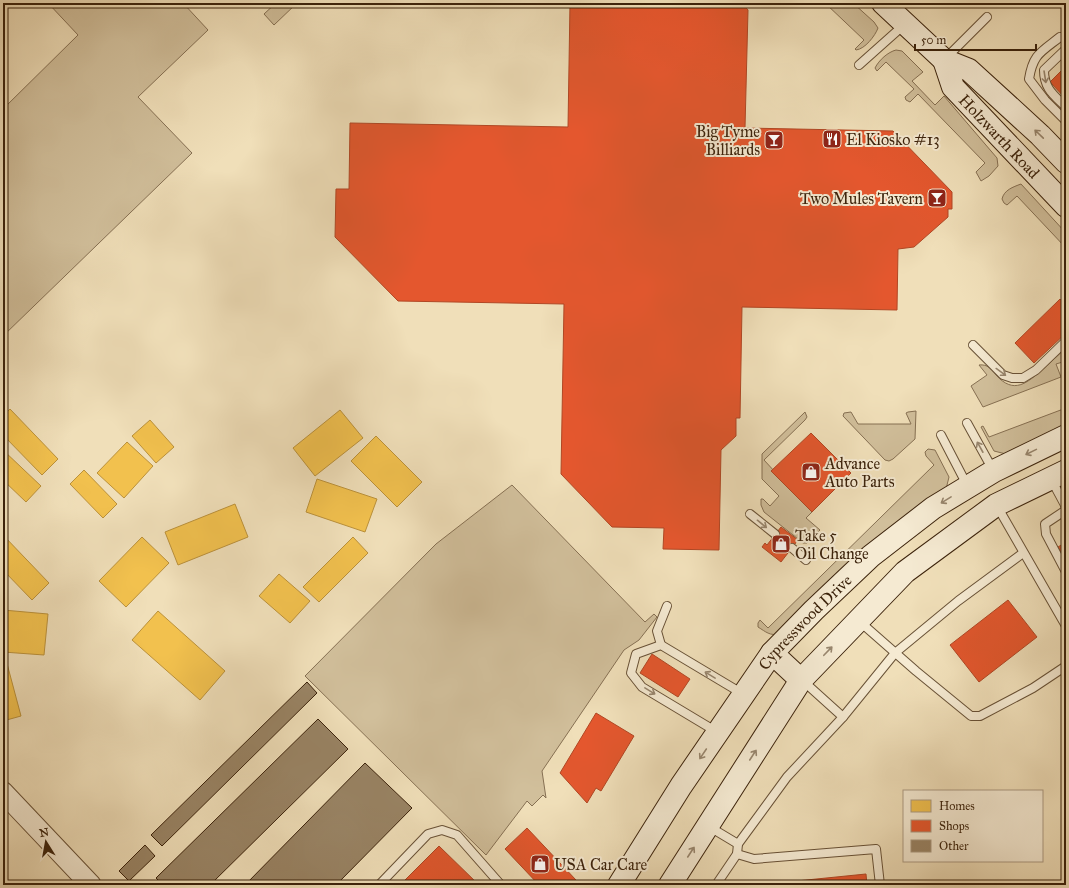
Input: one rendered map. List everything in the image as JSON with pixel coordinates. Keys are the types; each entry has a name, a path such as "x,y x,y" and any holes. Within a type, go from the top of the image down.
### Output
{"main road":[{"name":"Holzwarth Road","path":"883,3 944,60 969,70 1040,135 1066,162"},
{"name":"Holzwarth Road","path":"944,60 953,87 1066,206"},
{"name":"Cypresswood Drive","path":"619,885 681,786 772,653 814,610 871,556 933,508 994,471 1066,436"},
{"path":"670,885 801,680 905,572 996,505 1058,475"},
{"path":"772,653 801,680"}],"street":[{"path":"3,792 91,885"}],"lane":[{"path":"944,60 987,17"},
{"path":"859,65 905,24"},
{"path":"1060,37 1037,55 1031,67 1029,79 1045,100 1066,121"},
{"path":"1066,49 1044,70 1044,81 1051,92 1066,107"},
{"path":"974,345 1003,375 1012,378 1023,378 1036,370 1066,341"},
{"path":"967,423 994,471"},
{"path":"941,435 968,486"},
{"path":"1058,475 1066,508 1045,524 1046,534 1066,572"},
{"path":"996,505 1066,626"},
{"path":"750,514 775,534"},
{"path":"792,548 806,560"},
{"path":"716,885 737,854 738,844 787,777 843,716 895,653 958,601 1023,553"},
{"path":"667,606 657,631 661,645 744,695"},
{"path":"1058,613 1066,609"},
{"path":"858,621 970,716 980,716 986,713 1033,688 1066,666"},
{"path":"661,645 636,654 631,673 642,687 718,732"},
{"path":"801,680 843,716"},
{"path":"708,826 738,844"},
{"path":"379,885 428,834 442,830 457,835 501,885"},
{"path":"737,854 754,859 876,849 880,885"}],"shaded area":[{"path":"48,3 183,3 208,30 138,97 192,153 3,336 3,109 78,35"},
{"path":"276,3 297,3 274,25 264,14"},
{"path":"825,3 853,3 874,22 878,28 875,35 866,45 856,50 855,49 864,40"},
{"path":"896,50 902,51 923,72 912,81 935,105 944,96 997,158 998,166 989,176 981,181 976,172 985,163 918,94 910,102 906,100 905,97 914,89 886,62 877,71 875,68 881,59 887,54"},
{"path":"1021,184 1066,233 1066,248 1017,196 1007,205 1004,203 1002,199 1005,193 1009,189"},
{"path":"1066,348 1066,361 1056,364 1061,377 983,407 971,386 987,375 979,365 989,367 1003,381 1009,384 1015,386 1020,385 1031,379"},
{"path":"1066,408 1066,426 1006,454 994,451 981,427 983,426 989,437"},
{"path":"916,411 915,439 889,461 885,460 843,416 844,413 851,412 858,424 911,424 906,413"},
{"path":"805,412 807,417 805,420 764,460 812,512 806,518 820,530 807,543 803,543 764,512 761,505 761,499 763,499 770,506 779,496 762,479 762,454"},
{"path":"928,449 935,450 949,477 946,489 779,634 771,634 758,627 760,620 768,628 934,465 926,456 925,452"},
{"path":"512,485 645,622 654,614 657,617 639,640 624,650 542,771 546,798 543,795 532,806 527,801 486,855 305,676 436,544"}],"building: Homes":[{"path":"10,409 58,459 42,475 3,435 3,416"},
{"path":"340,410 363,438 315,476 293,448"},
{"path":"150,420 174,447 156,463 132,436"},
{"path":"376,436 422,482 397,507 351,461"},
{"path":"127,442 153,466 124,498 97,473"},
{"path":"3,450 41,486 26,502 3,480"},
{"path":"84,470 117,504 103,518 70,484"},
{"path":"317,479 377,499 365,532 306,512"},
{"path":"235,504 248,537 178,565 165,532"},
{"path":"3,535 49,583 32,600 3,570"},
{"path":"142,537 169,563 126,607 99,581"},
{"path":"353,537 368,553 319,602 303,587"},
{"path":"279,574 310,601 290,623 259,596"},
{"path":"3,610 48,614 44,655 3,652"},
{"path":"158,611 225,671 200,700 132,640"},
{"path":"3,656 5,656 21,716 3,721"}],"building: Shops":[{"path":"570,3 742,3 748,10 745,128 893,131 952,192 952,209 948,209 948,217 914,247 898,249 897,310 742,307 740,418 736,418 736,436 721,450 719,550 663,549 664,528 612,527 561,474 564,304 398,301 335,237 336,189 349,189 350,123 568,127"},
{"path":"1065,67 1066,69 1066,99 1050,82"},
{"path":"1060,299 1066,305 1066,333 1034,363 1015,343"},
{"name":"Advance Auto Parts","path":"811,433 851,473 812,512 771,471"},
{"name":"Take 5 Oil Change","path":"781,527 798,540 781,562 762,547 765,543 767,545"},
{"path":"1066,542 1066,561 1058,547"},
{"path":"1008,600 1037,637 979,682 950,645"},
{"path":"652,654 690,679 678,697 640,673"},
{"path":"596,713 634,736 601,791 596,788 587,803 560,773"},
{"name":"USA Car Care","path":"527,828 576,880 570,885 539,885 505,849"},
{"path":"439,846 479,885 400,885"},
{"path":"866,874 867,885 757,885"}],"building: Other":[{"path":"307,682 317,693 162,846 151,835"},
{"path":"318,719 348,749 210,885 163,885 156,878"},
{"path":"365,763 412,808 336,885 245,885"},
{"path":"145,845 155,856 129,881 119,871"}],"place":[{"name":"El Kiosko #13","path":"832,139"},
{"name":"Big Tyme Billiards","path":"774,140"},
{"name":"Two Mules Tavern","path":"937,198"},
{"name":"Advance Auto Parts","path":"811,472"},
{"name":"Take 5 Oil Change","path":"781,544"},
{"name":"USA Car Care","path":"540,864"}]}
